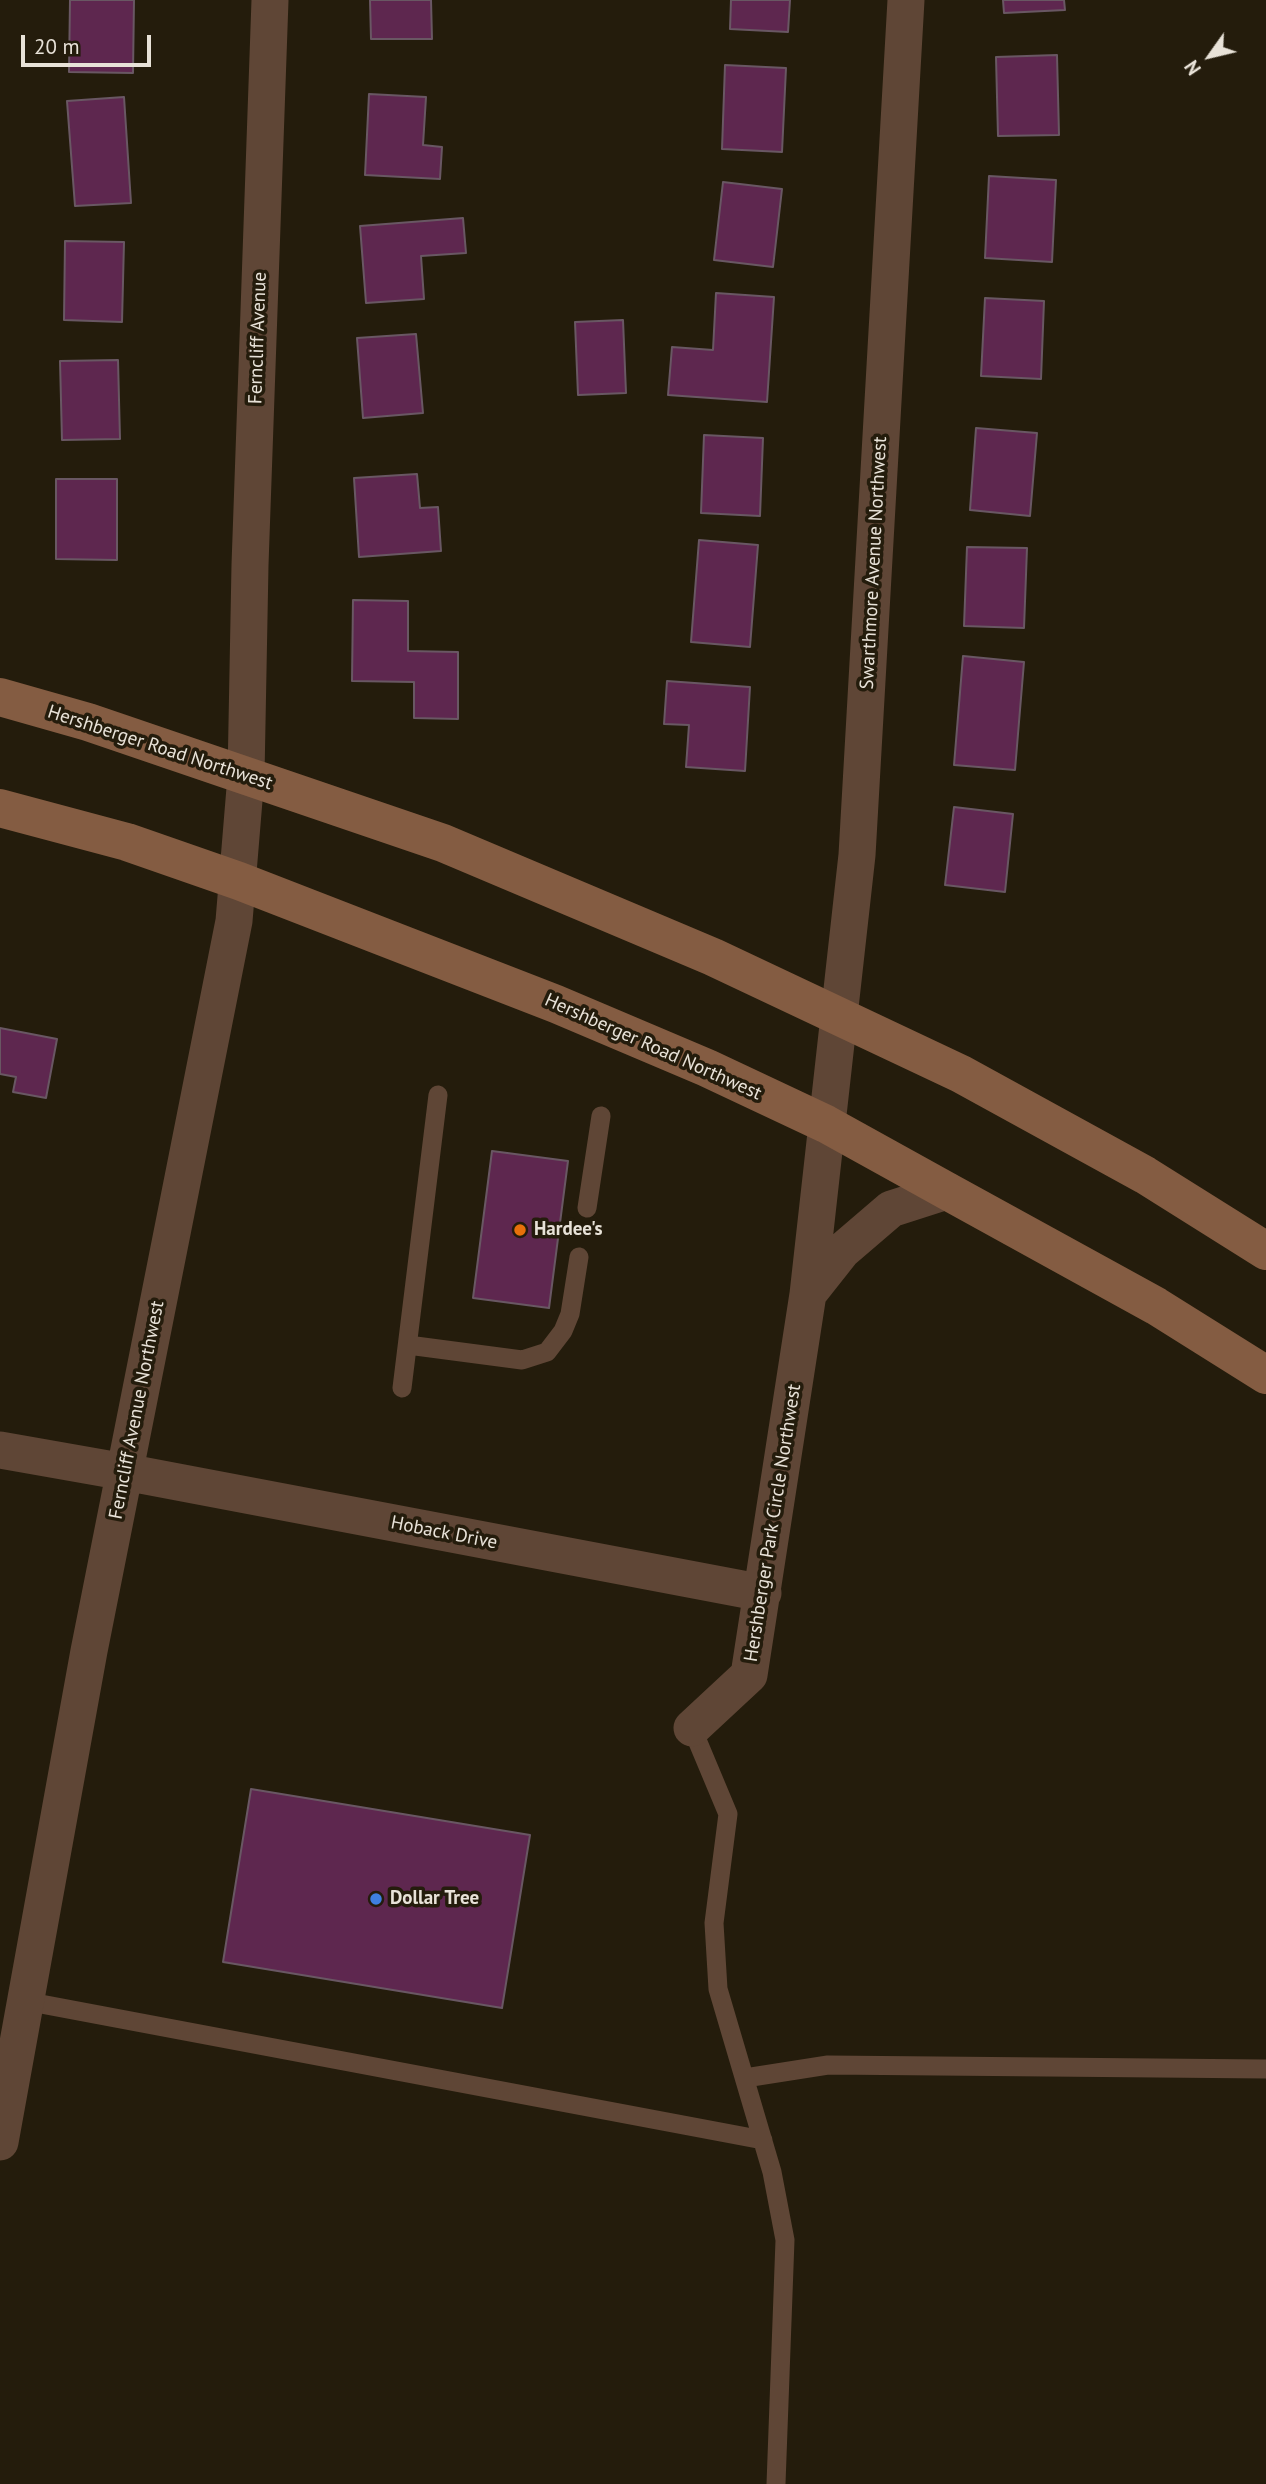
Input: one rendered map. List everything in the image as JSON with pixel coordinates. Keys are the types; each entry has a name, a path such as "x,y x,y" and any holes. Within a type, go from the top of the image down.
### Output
{"main road":[{"name":"Hershberger Road Northwest","path":"0,697 88,722 443,843 713,957 961,1074 1145,1175 1266,1251"},
{"name":"Hershberger Road Northwest","path":"0,808 127,842 239,881 556,1004 707,1068 826,1124 1156,1306 1266,1375"}],"street":[{"name":"Ferncliff Avenue","path":"248,676 270,0"},
{"name":"Swarthmore Avenue Northwest","path":"826,1124 857,855 906,0"},
{"name":"Ferncliff Avenue Northwest","path":"0,2141 89,1651 234,921 246,776 248,676"},
{"name":"Hershberger Park Circle Northwest","path":"692,1728 748,1675 808,1294 826,1124"},
{"name":"Hershberger Park Circle Northwest","path":"808,1294 842,1251 891,1209 947,1191"},
{"name":"Hoback Drive","path":"0,1450 763,1593"}],"lane":[{"path":"402,1388 438,1095"},
{"path":"587,1208 601,1116"},
{"path":"408,1345 522,1360 547,1352 563,1331 570,1314 579,1257"},
{"path":"692,1728 727,1814 714,1923 718,1989 772,2172 785,2240 776,2484"},
{"path":"25,2001 763,2140"},
{"path":"745,2078 828,2066 1266,2069"}],"building":[{"path":"70,0 134,0 133,73 69,72"},
{"path":"370,0 431,0 432,39 371,39"},
{"path":"731,0 790,0 788,32 730,29"},
{"path":"1003,0 1064,0 1065,10 1004,13"},
{"path":"1057,55 1059,135 998,136 996,57"},
{"path":"725,65 786,68 782,152 722,149"},
{"path":"369,94 426,97 423,145 442,147 440,179 365,175"},
{"path":"124,97 131,203 75,206 67,101"},
{"path":"989,176 1056,180 1052,262 985,258"},
{"path":"723,182 782,189 773,267 714,260"},
{"path":"463,218 466,253 421,256 424,299 366,303 360,226"},
{"path":"65,241 124,242 122,322 64,320"},
{"path":"716,293 774,297 767,402 668,395 672,347 713,350"},
{"path":"985,298 1044,301 1041,379 981,376"},
{"path":"623,320 626,393 578,395 575,322"},
{"path":"416,334 423,413 363,418 357,338"},
{"path":"118,360 120,439 62,440 60,361"},
{"path":"976,428 1037,433 1030,516 970,510"},
{"path":"704,435 763,438 760,516 701,513"},
{"path":"417,474 420,508 438,507 441,551 359,557 354,478"},
{"path":"56,479 117,479 117,560 56,559"},
{"path":"699,540 758,545 750,647 691,642"},
{"path":"967,547 1027,548 1024,628 964,626"},
{"path":"353,600 408,601 408,651 458,652 458,719 414,718 414,682 352,681"},
{"path":"963,656 1024,662 1015,770 954,765"},
{"path":"667,681 750,687 745,771 686,767 689,725 664,724"},
{"path":"954,807 1013,814 1005,892 945,885"},
{"path":"0,1028 57,1039 46,1098 13,1092 16,1077 0,1074"},
{"name":"Hardee's","path":"492,1151 568,1161 549,1308 473,1298"},
{"name":"Dollar Tree","path":"251,1789 530,1835 502,2008 223,1962"}],"place":[{"name":"Hardee's","path":"520,1230"},
{"name":"Dollar Tree","path":"376,1899"}]}
